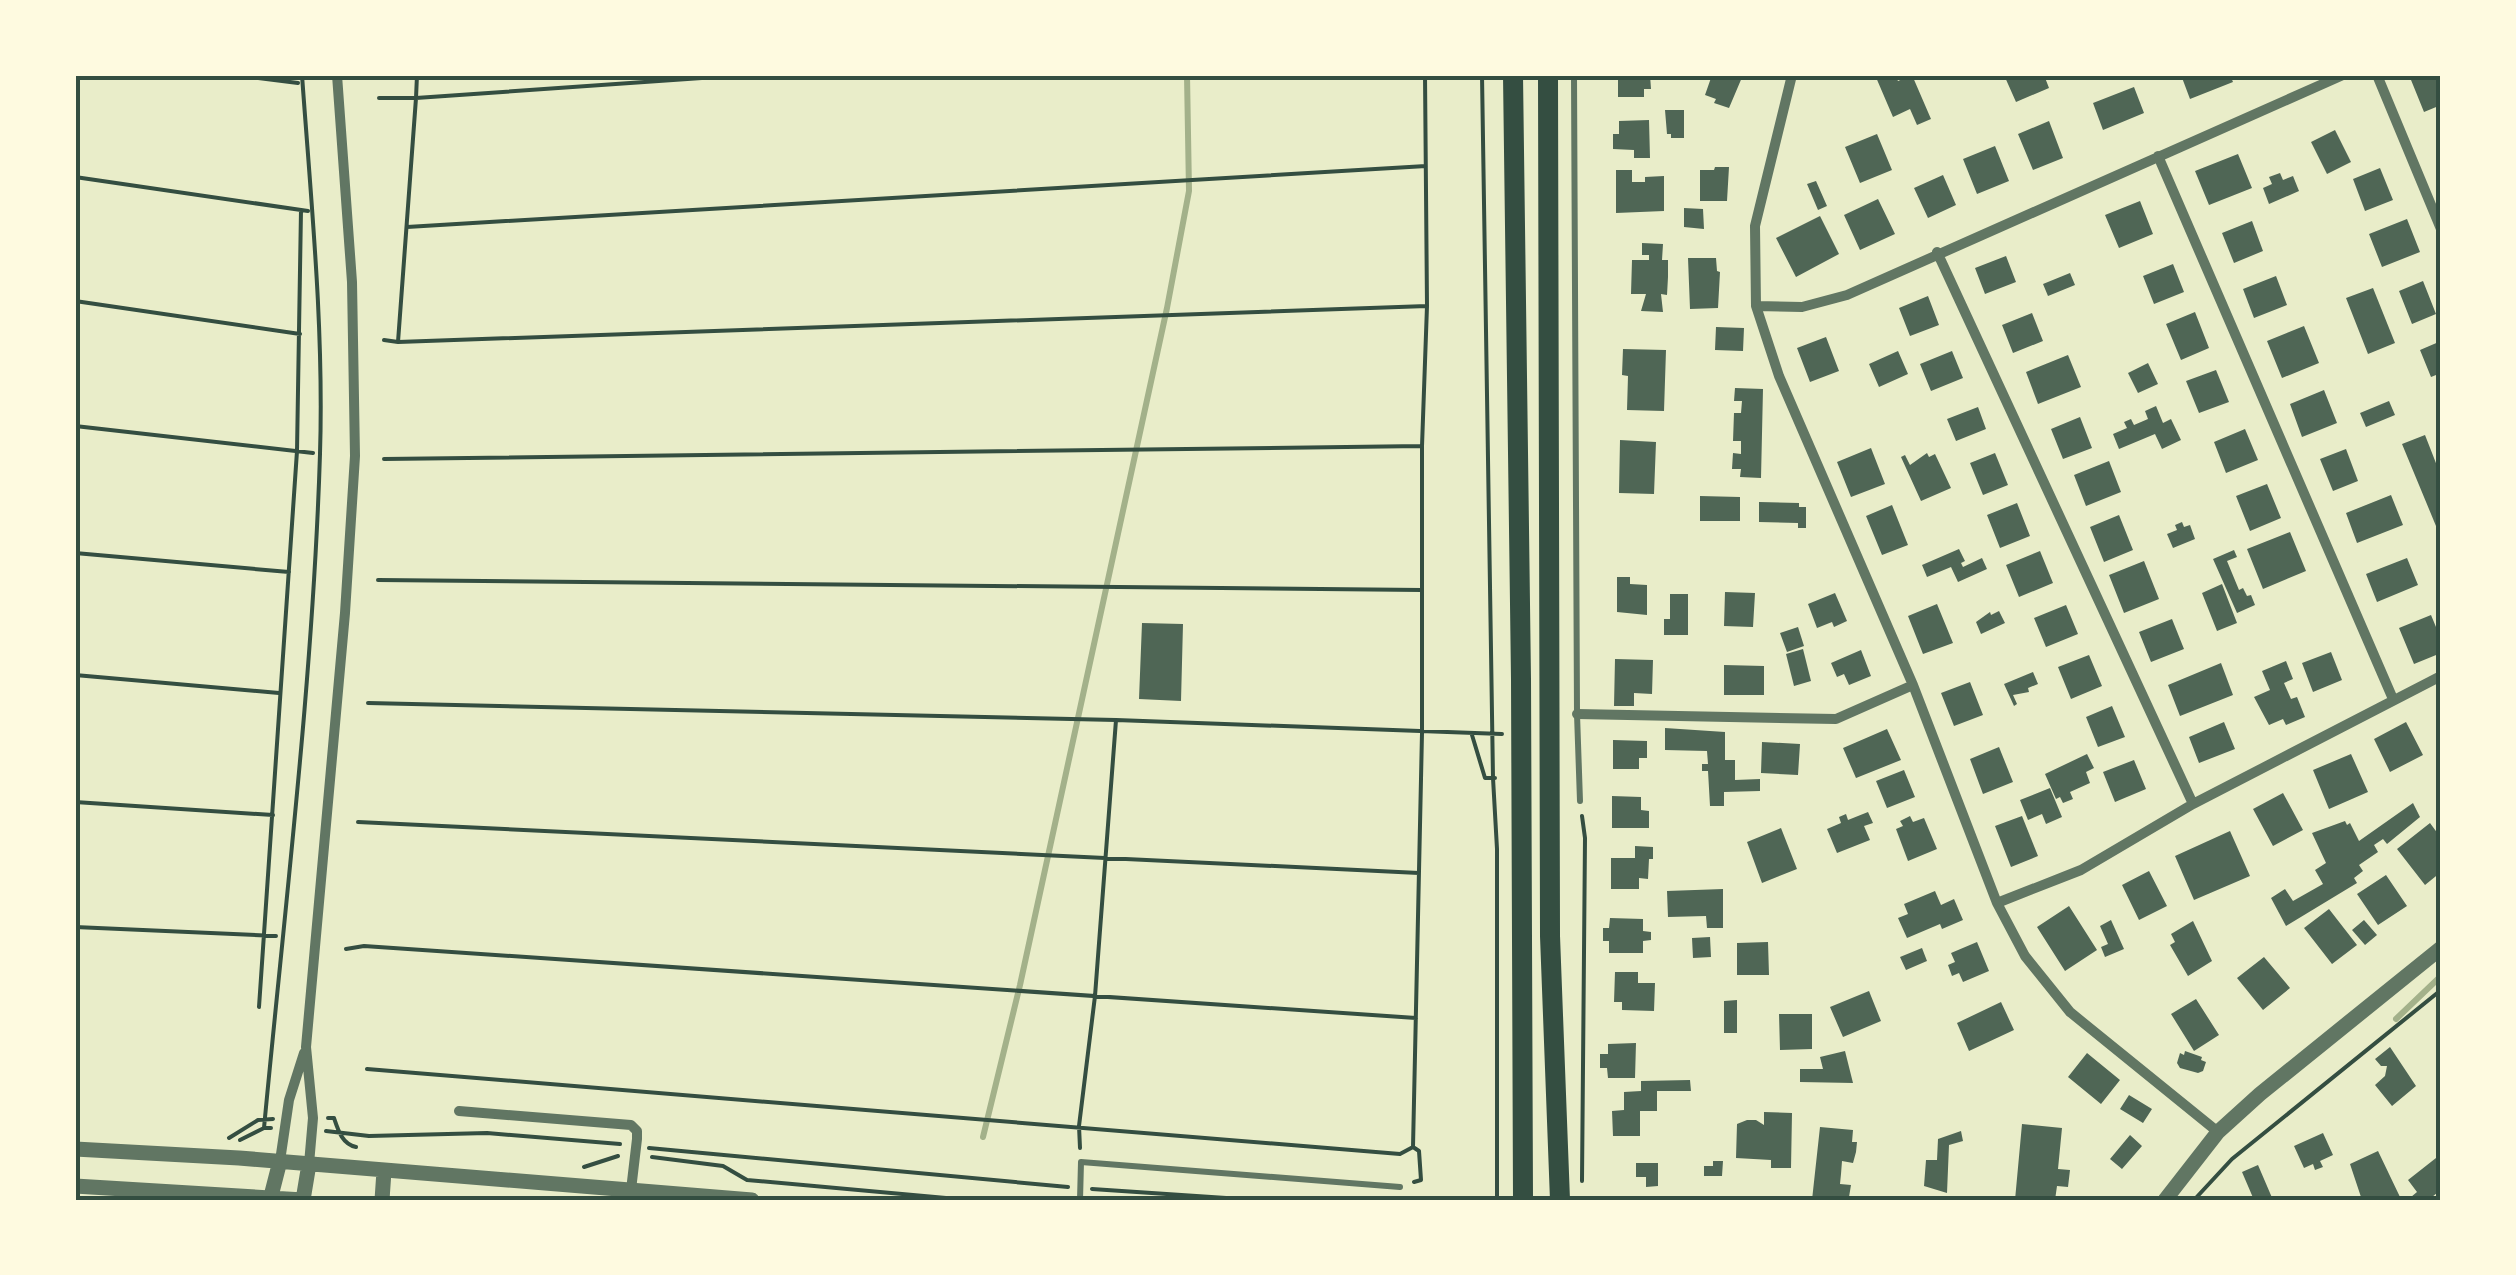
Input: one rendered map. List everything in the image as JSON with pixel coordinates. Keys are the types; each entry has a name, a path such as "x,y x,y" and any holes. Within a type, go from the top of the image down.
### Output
{"main road":[{"path":"1513,75 1522,698 1523,1200"},
{"path":"1548,75 1550,936 1560,1200"},
{"path":"1522,1158 1528,1169 1539,1174 1551,1172 1559,1161"}],"street":[{"path":"75,1186 303,1200 313,1130 306,1048 355,456 352,282 337,75"},
{"path":"1792,75 1754,226 1756,306 1778,376 1913,686 1997,903 2026,956 2070,1012 2218,1132"},
{"path":"1756,306 1802,307 1846,295 2344,75"},
{"path":"2377,75 2441,229"},
{"path":"2158,156 2393,699"},
{"path":"1937,252 2193,804"},
{"path":"1997,903 2082,870 2193,804 2441,676"},
{"path":"1576,714 1836,718 1913,686"},
{"path":"2165,1200 2218,1132 2441,948"},
{"path":"271,1199 289,1100 306,1048"},
{"path":"458,1111 631,1125 636,1131 631,1190"},
{"path":"75,1149 752,1200"},
{"path":"382,1200 384,1170"}],"lane":[{"path":"1574,75 1576,714 1580,801"},
{"path":"1080,1200 1081,1162 1400,1187"}],"path":[{"path":"235,75 298,84"},
{"path":"284,1129 264,1128 306,668 320,453 318,291 302,75"},
{"path":"398,342 417,75"},
{"path":"380,98 745,75"},
{"path":"1413,1147 1427,306 1425,75"},
{"path":"1482,75 1497,849 1497,1200"},
{"path":"407,227 1426,166"},
{"path":"75,177 304,211 297,451 259,1007"},
{"path":"75,302 300,334"},
{"path":"384,340 1427,306"},
{"path":"75,426 313,453"},
{"path":"384,459 1422,446"},
{"path":"75,553 290,572"},
{"path":"378,580 1422,590"},
{"path":"75,675 281,693"},
{"path":"368,703 1116,720 1502,734"},
{"path":"1081,1162 1079,1126 1095,996 1116,720"},
{"path":"1472,735 1485,778 1502,777"},
{"path":"1580,801 1585,838 1582,1181"},
{"path":"75,802 272,815"},
{"path":"358,822 1419,873"},
{"path":"75,927 276,936"},
{"path":"346,948 364,946 1416,1018"},
{"path":"2194,1200 2232,1159 2441,990"},
{"path":"367,1070 1400,1154 1413,1147"},
{"path":"313,1130 369,1136 487,1133 1081,1188 1256,1200"},
{"path":"1400,1187 1421,1180 1420,1151 1413,1147"}],"building":[{"path":"1618,75 1650,75 1651,89 1644,89 1644,97 1618,97"},
{"path":"1712,75 1743,75 1729,108 1705,95"},
{"path":"1875,75 1895,75 1898,81 1912,75 1931,119 1917,125 1910,109 1893,117"},
{"path":"2004,75 2044,75 2049,88 2016,102"},
{"path":"2181,75 2230,75 2233,82 2190,99"},
{"path":"2409,75 2441,75 2441,105 2424,112"},
{"path":"2134,87 2144,113 2103,130 2093,103"},
{"path":"1665,110 1684,110 1684,138 1667,134"},
{"path":"1649,120 1650,158 1634,158 1634,150 1613,149 1613,134 1619,134 1619,121"},
{"path":"2049,121 2063,158 2033,170 2018,134"},
{"path":"2335,130 2351,162 2327,174 2311,142"},
{"path":"1877,134 1892,170 1860,183 1845,147"},
{"path":"1995,146 2009,181 1977,194 1963,159"},
{"path":"2238,154 2252,188 2209,205 2195,171"},
{"path":"1729,167 1727,201 1700,201 1700,170"},
{"path":"2380,168 2393,200 2365,211 2353,179"},
{"path":"1616,170 1632,170 1632,182 1664,176 1664,211 1616,213"},
{"path":"2280,173 2283,180 2293,176 2299,191 2269,204 2263,188 2272,184 2269,177"},
{"path":"1943,175 1956,205 1928,218 1914,188"},
{"path":"1816,181 1827,206 1818,210 1807,184"},
{"path":"1878,199 1895,234 1860,250 1844,215"},
{"path":"2140,201 2153,234 2119,248 2105,215"},
{"path":"1684,208 1703,209 1704,229 1684,227"},
{"path":"1820,216 1839,254 1796,277 1776,238"},
{"path":"2407,219 2420,252 2382,267 2369,234"},
{"path":"2252,221 2263,251 2234,263 2222,233"},
{"path":"1642,243 1663,244 1662,260 1668,260 1667,295 1661,294 1663,312 1641,311 1646,294 1631,294 1632,260 1649,260 1649,255 1642,255"},
{"path":"2006,256 2016,282 1985,294 1975,268"},
{"path":"1688,258 1716,258 1720,272 1718,308 1690,309"},
{"path":"2173,264 2184,292 2154,304 2143,276"},
{"path":"2070,273 2075,285 2048,296 2043,284"},
{"path":"2276,276 2287,305 2254,318 2243,289"},
{"path":"2423,281 2436,314 2412,324 2399,291"},
{"path":"2373,288 2395,343 2368,354 2346,298"},
{"path":"1928,296 1939,325 1910,336 1899,308"},
{"path":"2195,312 2209,348 2181,360 2166,324"},
{"path":"2032,313 2043,341 2013,353 2002,325"},
{"path":"2304,326 2319,363 2282,378 2267,341"},
{"path":"1716,327 1744,328 1743,351 1715,350"},
{"path":"1826,337 1839,371 1810,382 1797,348"},
{"path":"2441,341 2441,373 2431,377 2420,350"},
{"path":"1623,349 1666,350 1664,411 1627,410 1628,376 1622,375"},
{"path":"1898,351 1908,374 1879,387 1869,364"},
{"path":"1952,351 1963,378 1931,391 1920,364"},
{"path":"2068,355 2081,387 2038,404 2026,372"},
{"path":"2148,363 2158,384 2138,393 2128,373"},
{"path":"2216,370 2229,402 2199,413 2186,381"},
{"path":"1735,388 1763,389 1761,478 1740,477 1741,469 1732,469 1733,453 1741,454 1741,441 1733,441 1734,413 1741,413 1742,401 1734,401"},
{"path":"2324,390 2337,423 2302,437 2290,404"},
{"path":"2389,401 2395,415 2366,427 2360,413"},
{"path":"2156,406 2163,423 2171,419 2181,440 2162,449 2155,434 2119,449 2113,434 2127,428 2124,422 2131,419 2134,425 2148,419 2145,411"},
{"path":"1978,407 1986,429 1956,441 1947,419"},
{"path":"2080,417 2092,448 2063,459 2051,429"},
{"path":"2245,429 2258,460 2226,473 2214,442"},
{"path":"2425,435 2441,476 2441,524 2436,526 2402,444"},
{"path":"1620,440 1656,442 1654,494 1619,493"},
{"path":"1871,448 1885,484 1851,497 1837,462"},
{"path":"2346,449 2358,481 2333,491 2320,459"},
{"path":"1927,453 1929,457 1935,454 1951,488 1921,501 1901,457 1905,455 1910,465"},
{"path":"1995,453 2008,485 1983,495 1970,463"},
{"path":"2109,461 2121,492 2086,506 2074,475"},
{"path":"2267,484 2281,518 2250,531 2236,496"},
{"path":"2391,495 2403,525 2357,543 2346,513"},
{"path":"1700,496 1740,497 1740,521 1700,521"},
{"path":"1759,502 1799,503 1799,507 1806,507 1806,528 1798,528 1798,523 1759,522"},
{"path":"2017,503 2030,536 2000,548 1987,515"},
{"path":"1892,505 1908,545 1882,555 1866,516"},
{"path":"2119,515 2133,550 2104,562 2090,527"},
{"path":"2182,522 2184,527 2190,525 2195,539 2173,548 2167,534 2177,530 2175,525"},
{"path":"2290,532 2306,571 2263,589 2247,549"},
{"path":"1959,549 1965,561 1961,563 1963,567 1982,558 1987,569 1958,582 1951,567 1927,577 1922,565"},
{"path":"2234,550 2237,557 2227,561 2239,590 2243,588 2247,596 2251,595 2255,605 2237,613 2213,559"},
{"path":"2040,551 2053,583 2019,597 2006,565"},
{"path":"2407,558 2418,585 2377,602 2366,574"},
{"path":"2144,561 2159,599 2124,613 2109,575"},
{"path":"1617,577 1630,577 1630,584 1647,585 1647,615 1617,612"},
{"path":"2222,584 2237,623 2217,631 2202,593"},
{"path":"1725,592 1755,593 1753,627 1724,626"},
{"path":"1835,593 1847,621 1817,628 1808,604"},
{"path":"1670,594 1688,594 1688,635 1664,635 1664,619 1670,619"},
{"path":"1937,604 1953,643 1923,654 1908,616"},
{"path":"2066,605 2078,634 2046,647 2034,618"},
{"path":"1999,611 2005,623 1981,634 1976,622"},
{"path":"2431,615 2441,639 2441,653 2414,664 2399,628"},
{"path":"2172,619 2184,649 2151,662 2139,632"},
{"path":"1142,623 1183,624 1181,701 1139,699"},
{"path":"1798,627 1804,646 1787,652 1780,633"},
{"path":"1803,649 1811,681 1794,686 1786,654"},
{"path":"1861,650 1871,676 1849,685 1844,674 1837,677 1831,663"},
{"path":"2331,652 2342,680 2313,692 2302,663"},
{"path":"2089,655 2102,686 2071,699 2058,667"},
{"path":"1615,659 1653,660 1652,694 1634,693 1634,706 1614,706"},
{"path":"2286,661 2293,679 2284,683 2291,699 2297,697 2305,717 2286,725 2283,719 2269,725 2254,697 2270,690 2262,671"},
{"path":"2221,663 2233,695 2180,716 2168,685"},
{"path":"1724,665 1764,666 1764,695 1724,695"},
{"path":"2033,672 2038,684 2028,688 2029,692 2013,695 2017,704 2014,706 2004,684"},
{"path":"1970,682 1983,715 1954,726 1941,693"},
{"path":"2112,706 2125,737 2098,747 2086,717"},
{"path":"2224,722 2235,749 2199,763 2189,737"},
{"path":"2406,722 2423,755 2390,772 2374,739"},
{"path":"1665,728 1725,732 1725,760 1735,760 1735,780 1760,779 1760,791 1724,792 1724,806 1710,806 1708,771 1702,771 1702,764 1708,764 1707,751 1665,750"},
{"path":"1887,729 1901,760 1856,778 1843,748"},
{"path":"1613,740 1647,741 1647,758 1639,758 1639,769 1613,769"},
{"path":"1762,742 1800,744 1798,775 1761,773"},
{"path":"1999,747 2013,782 1983,794 1970,759"},
{"path":"2087,754 2094,768 2086,772 2090,783 2070,792 2073,799 2063,803 2060,797 2056,799 2045,774"},
{"path":"2351,754 2368,792 2329,809 2313,770"},
{"path":"2134,760 2146,789 2115,802 2103,772"},
{"path":"1904,770 1915,797 1887,808 1876,781"},
{"path":"2050,788 2062,817 2046,824 2042,814 2028,820 2020,800"},
{"path":"2283,793 2303,830 2273,846 2253,809"},
{"path":"1612,796 1641,797 1641,810 1649,811 1649,828 1612,828"},
{"path":"2413,803 2420,817 2387,844 2383,839 2374,845 2378,852 2359,865 2363,871 2354,878 2357,883 2286,926 2271,898 2285,889 2293,901 2323,884 2315,870 2326,863 2312,833 2345,821 2359,841"},
{"path":"1868,812 1873,823 1864,826 1870,840 1837,853 1827,829 1841,823 1839,817 1846,814 1848,820"},
{"path":"1910,816 1913,822 1924,818 1937,849 1908,861 1896,829 1903,826 1900,821"},
{"path":"2022,816 2038,856 2011,867 1995,826"},
{"path":"2430,823 2441,838 2441,872 2425,885 2397,849"},
{"path":"1781,828 1797,869 1762,883 1747,842"},
{"path":"2230,831 2250,876 2194,900 2175,856"},
{"path":"1635,846 1653,847 1648,879 1639,878 1639,889 1611,889 1611,858 1635,858"},
{"path":"2149,871 2167,906 2139,920 2122,885"},
{"path":"2386,875 2407,906 2378,925 2357,894"},
{"path":"1723,889 1723,928 1707,928 1706,916 1668,917 1667,891"},
{"path":"1935,891 1941,905 1954,899 1963,920 1942,929 1940,924 1907,938 1898,918 1908,914 1904,904"},
{"path":"2069,906 2097,950 2065,971 2037,927"},
{"path":"2329,909 2357,945 2332,964 2304,928"},
{"path":"1610,918 1643,919 1643,931 1651,932 1651,940 1643,941 1643,953 1609,953 1609,941 1603,941 1603,928 1609,928"},
{"path":"2111,920 2124,949 2105,957 2101,947 2108,944 2100,926"},
{"path":"2364,920 2377,935 2365,945 2352,930"},
{"path":"2193,921 2212,961 2188,976 2170,945 2175,942 2171,934"},
{"path":"1710,937 1711,957 1693,958 1692,938"},
{"path":"1768,942 1769,975 1737,975 1737,943"},
{"path":"1977,942 1989,971 1963,982 1959,973 1952,976 1948,965 1955,962 1951,953"},
{"path":"1922,948 1927,961 1906,970 1900,957"},
{"path":"2264,957 2290,988 2263,1010 2237,978"},
{"path":"1615,972 1638,972 1638,983 1655,983 1654,1011 1622,1010 1622,1002 1614,1002"},
{"path":"1869,991 1881,1021 1843,1037 1830,1007"},
{"path":"2196,999 2219,1035 2194,1051 2171,1014"},
{"path":"1737,1000 1737,1033 1724,1033 1724,1001"},
{"path":"2001,1002 2014,1030 1969,1051 1957,1023"},
{"path":"1779,1014 1812,1014 1812,1049 1780,1050"},
{"path":"1636,1043 1635,1078 1608,1078 1607,1068 1600,1068 1600,1054 1608,1054 1608,1044"},
{"path":"2390,1047 2416,1086 2392,1106 2375,1085 2385,1076 2387,1066 2381,1066 2375,1059"},
{"path":"1845,1051 1853,1083 1800,1082 1800,1069 1823,1069 1820,1057"},
{"path":"2185,1051 2202,1057 2206,1062 2203,1071 2180,1068 2177,1063 2180,1053 2184,1055"},
{"path":"2087,1053 2120,1080 2101,1104 2068,1077"},
{"path":"1690,1080 1691,1091 1657,1091 1657,1111 1640,1111 1640,1136 1613,1136 1612,1111 1624,1110 1624,1092 1641,1091 1641,1081"},
{"path":"2129,1095 2152,1109 2143,1123 2120,1109"},
{"path":"1764,1112 1792,1113 1791,1168 1771,1168 1771,1160 1736,1158 1737,1124 1756,1120 1764,1125"},
{"path":"2022,1124 2062,1128 2058,1169 2070,1170 2068,1187 2057,1186 2055,1200 2015,1200"},
{"path":"1820,1127 1853,1130 1852,1142 1857,1142 1853,1163 1842,1161 1840,1184 1851,1185 1845,1200 1812,1200"},
{"path":"1961,1131 1963,1141 1949,1145 1947,1193 1924,1186 1926,1160 1937,1160 1938,1139"},
{"path":"2323,1133 2333,1155 2320,1161 2323,1167 2315,1170 2313,1164 2304,1168 2294,1146"},
{"path":"2130,1135 2142,1146 2122,1169 2110,1159"},
{"path":"2378,1151 2400,1197 2362,1200 2350,1164"},
{"path":"2436,1158 2441,1165 2441,1190 2428,1200 2414,1200 2411,1197 2417,1192 2408,1180"},
{"path":"1713,1161 1723,1161 1722,1176 1704,1176 1704,1166 1713,1166"},
{"path":"1636,1163 1658,1163 1658,1186 1646,1187 1646,1177 1636,1177"},
{"path":"2258,1165 2273,1200 2254,1200 2242,1172"}],"waterway":[{"path":"983,1137 1020,985 1167,308 1189,191 1187,75"},
{"path":"2396,1019 2441,976"}]}
